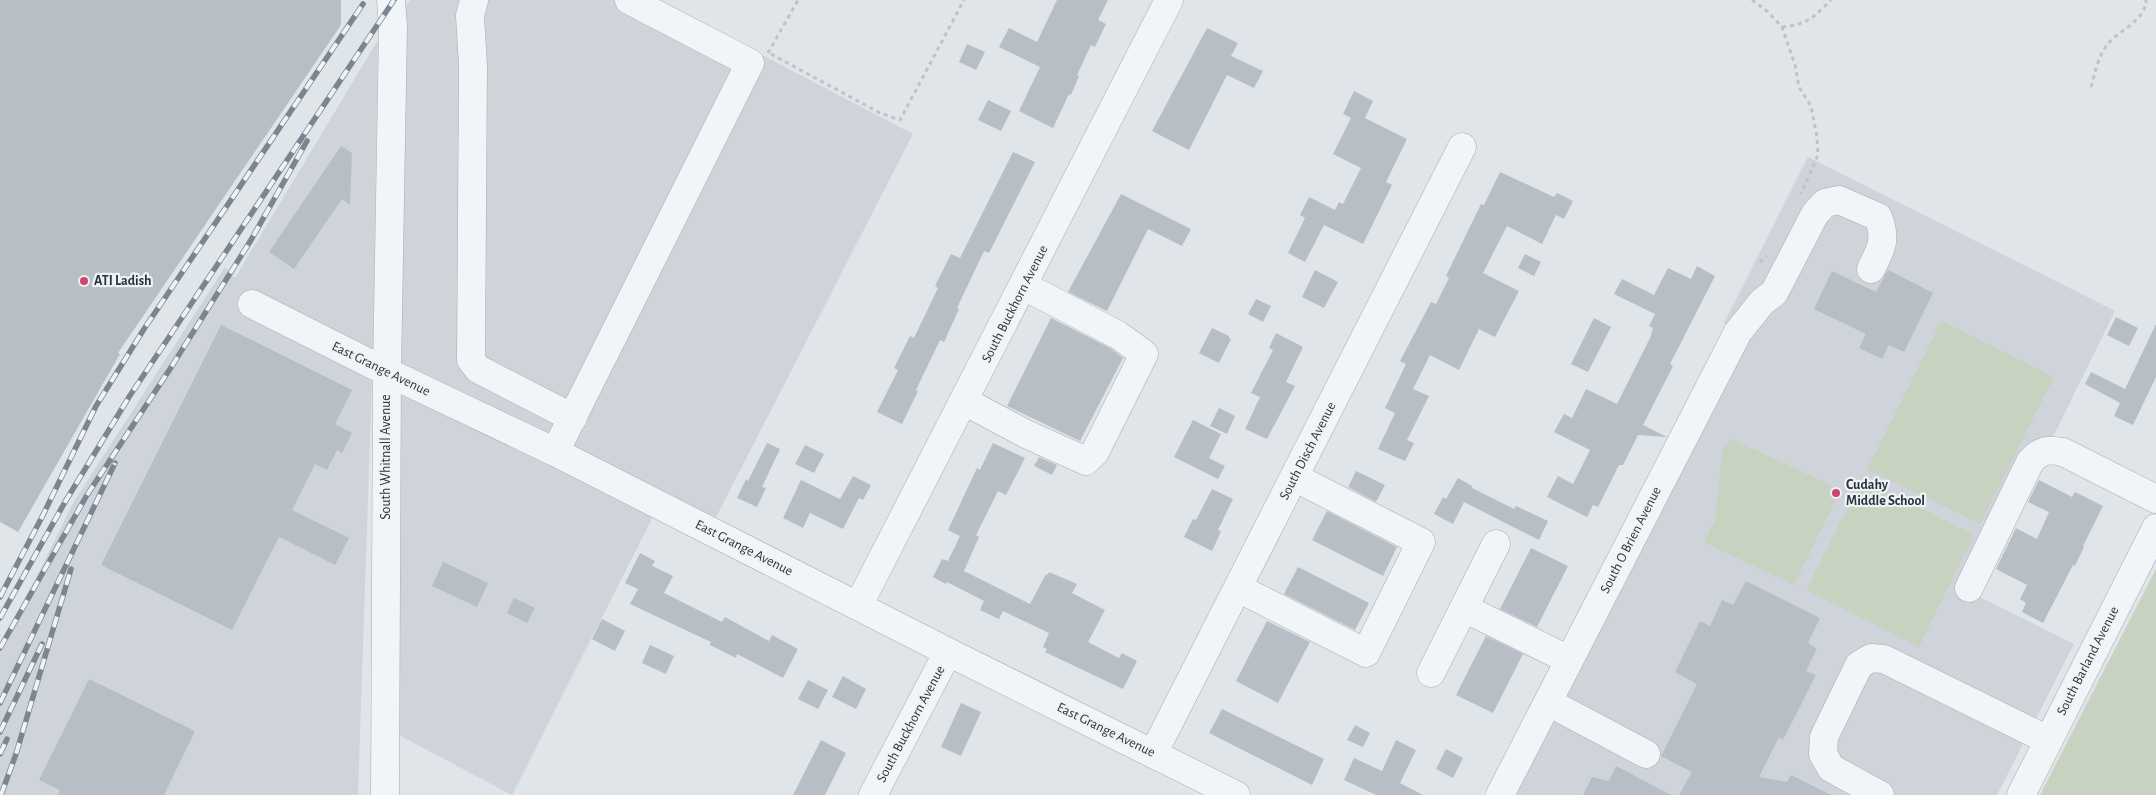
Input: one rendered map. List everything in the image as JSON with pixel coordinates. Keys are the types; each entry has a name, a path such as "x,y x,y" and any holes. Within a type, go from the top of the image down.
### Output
{"street":[{"name":"South Whitnall Avenue","path":"385,795 387,372 393,27 391,0"},
{"path":"474,0 470,16 473,66 472,360 478,369 573,418"},
{"path":"555,452 760,58 629,0"},
{"name":"South Buckhorn Avenue","path":"858,606 1024,286 1169,0"},
{"name":"South Disch Avenue","path":"1153,754 1462,147"},
{"name":"South O Brien Avenue","path":"1500,795 1738,332 1762,302 1774,293 1815,214 1825,203 1839,200 1878,218 1882,227 1883,243 1871,269"},
{"path":"964,401 1026,434 1086,461 1095,452 1144,354 1118,335 1024,286"},
{"name":"East Grange Avenue","path":"252,304 387,372 555,452 948,652 1236,795"},
{"path":"1969,588 2030,462 2038,453 2048,450 2063,452 2156,499"},
{"path":"1238,588 1366,653 1421,542 1294,477"},
{"name":"South Barland Avenue","path":"2021,795 2156,528"},
{"path":"1431,673 1496,544"},
{"path":"1464,608 1570,660"},
{"name":"South Buckhorn Avenue","path":"873,795 948,652"},
{"path":"1880,795 1830,768 1822,754 1824,737 1859,665 1871,658 1884,659 2048,740"},
{"path":"1548,702 1646,754"}],"path":[{"path":"798,0 760,58 880,113 900,120 964,0"},
{"path":"1752,0 1767,11 1782,27 1795,65 1800,87 1811,106 1818,137 1818,155 1798,201"},
{"path":"1782,27 1800,25 1811,20 1830,0"},
{"path":"2091,87 2099,59 2106,46 2123,29 2140,17 2146,6 2146,0"},
{"path":"1760,262 1771,254"}],"shaded area":[{"path":"410,0 657,0 913,134 714,521 663,497 512,795 393,732 398,16"},
{"path":"378,40 373,348 358,795 0,795 0,651 73,503 225,267 235,278"},
{"name":"Cudahy Middle School","path":"1808,157 2115,311 2050,443 1960,587 2074,644 1997,795 1512,795 1747,334 1724,323"}],"green space":[{"path":"1941,321 2054,377 1980,524 1867,469"},
{"path":"1732,439 1832,486 1829,492 1838,496 1794,585 1704,542 1715,520 1723,447"},
{"path":"1862,479 1974,535 1919,647 1806,590"},
{"path":"2156,569 2156,795 2040,795"}],"building":[{"name":"ATI Ladish","path":"0,0 341,0 341,25 118,353 120,354 18,532 0,522"},
{"path":"1057,0 1108,0 1098,20 1106,24 1095,47 1091,45 1077,75 1079,76 1071,95 1069,94 1053,128 1019,111 1040,67 999,47 1009,28 1037,42"},
{"path":"1207,28 1238,43 1231,56 1263,71 1254,88 1227,75 1189,150 1152,131"},
{"path":"967,44 985,52 976,70 959,62"},
{"path":"1354,91 1373,101 1365,118 1407,139 1386,182 1392,185 1363,244 1324,225 1305,262 1288,253 1305,218 1300,215 1309,197 1335,210 1339,202 1343,204 1361,168 1333,154 1351,118 1343,114"},
{"path":"988,100 1011,111 1001,131 978,120"},
{"path":"341,146 352,153 350,205 342,199 294,269 269,252"},
{"path":"1013,152 1035,162 989,253 984,251 957,308 959,309 944,342 940,340 902,424 877,412 898,370 894,368 910,336 914,338 938,288 935,286 951,254 960,258"},
{"path":"1500,172 1554,197 1557,193 1573,201 1564,219 1556,215 1542,244 1507,226 1483,273 1519,291 1495,337 1479,329 1459,370 1430,355 1413,389 1429,396 1407,440 1414,443 1405,461 1378,449 1395,413 1385,408 1406,364 1400,361 1431,302 1436,304 1449,278 1446,276 1481,204 1484,205"},
{"path":"1121,194 1191,229 1182,246 1148,229 1107,311 1068,292"},
{"path":"1525,254 1541,262 1534,276 1518,268"},
{"path":"1697,266 1715,276 1670,364 1673,366 1643,425 1667,437 1638,435 1623,465 1619,465 1598,507 1593,505 1587,517 1547,497 1558,476 1573,484 1590,450 1554,432 1564,414 1572,418 1586,389 1617,404 1650,338 1653,328 1649,326 1655,314 1614,294 1622,279 1654,295 1668,268 1691,279"},
{"path":"1315,270 1338,282 1324,308 1302,297"},
{"path":"1888,270 1933,293 1904,352 1889,345 1882,359 1859,348 1866,334 1814,309 1832,271 1876,292"},
{"path":"1256,299 1271,306 1263,322 1248,314"},
{"path":"2116,317 2138,328 2129,346 2107,335"},
{"path":"1051,318 1110,348 1123,358 1080,441 1007,406"},
{"path":"1594,318 1611,327 1588,372 1571,364"},
{"path":"2156,324 2156,377 2133,425 2114,416 2120,403 2085,384 2091,372 2125,389"},
{"path":"221,325 352,390 335,424 352,433 342,453 337,450 327,470 315,464 292,510 349,538 335,565 279,537 232,630 101,565"},
{"path":"1212,328 1229,336 1231,339 1219,363 1199,353"},
{"path":"1276,333 1303,347 1286,382 1295,386 1267,439 1245,429 1260,397 1251,393 1273,350 1269,348"},
{"path":"1219,408 1235,416 1227,434 1210,426"},
{"path":"1193,420 1221,434 1209,458 1225,466 1218,479 1174,457"},
{"path":"767,443 780,449 762,487 766,488 757,507 737,498 746,479 748,481"},
{"path":"993,443 1025,458 1006,495 998,491 976,535 979,537 964,571 1030,604 1046,574 1048,575 1049,572 1077,584 1072,593 1105,610 1088,642 1119,658 1122,653 1137,661 1123,689 1045,652 1047,649 1043,647 1049,633 1003,611 999,619 980,610 984,601 933,577 942,559 948,561 960,536 948,530 977,468 980,470"},
{"path":"805,445 824,454 814,473 795,464"},
{"path":"1039,457 1057,465 1052,475 1034,466"},
{"path":"1356,471 1385,485 1376,502 1348,487"},
{"path":"853,476 871,485 863,500 859,498 843,529 810,513 803,528 783,518 801,480 840,499"},
{"path":"1458,478 1472,486 1472,488 1514,509 1516,506 1548,521 1539,540 1464,502 1453,524 1434,514 1443,497 1446,499"},
{"path":"2039,480 2072,497 2075,492 2103,506 2075,566 2073,565 2043,623 2022,612 2026,603 2020,599 2027,585 1996,569 2016,528 2037,539 2049,512 2028,502"},
{"path":"1212,489 1233,499 1218,530 1221,531 1212,551 1184,537 1193,519 1196,520"},
{"path":"1327,511 1397,547 1383,576 1312,540"},
{"path":"1531,548 1568,566 1537,627 1500,609"},
{"path":"640,553 655,561 652,566 673,576 664,593 722,622 725,617 769,641 772,635 798,649 783,678 737,654 736,658 710,645 711,642 630,604 638,589 625,583"},
{"path":"443,562 488,583 477,607 432,586"},
{"path":"1298,567 1369,603 1355,630 1284,594"},
{"path":"1746,581 1820,618 1808,643 1817,649 1806,671 1816,675 1783,740 1779,737 1759,777 1787,782 1791,775 1831,795 1679,795 1692,772 1661,756 1697,684 1675,672 1700,621 1710,626 1722,600 1733,605"},
{"path":"514,598 535,608 527,623 507,613"},
{"path":"602,619 625,631 615,651 592,639"},
{"path":"1267,621 1310,642 1278,703 1236,681"},
{"path":"1486,636 1523,654 1493,713 1456,695"},
{"path":"650,645 674,656 666,674 642,663"},
{"path":"843,676 866,689 856,709 832,697"},
{"path":"89,679 195,731 164,795 58,795 60,790 39,780"},
{"path":"808,680 828,690 818,709 798,699"},
{"path":"961,703 981,712 961,756 941,747"},
{"path":"1222,709 1324,759 1312,785 1209,733"},
{"path":"1355,725 1370,733 1363,747 1347,740"},
{"path":"821,740 846,753 825,795 793,795"},
{"path":"1396,740 1416,750 1400,783 1423,795 1376,795 1344,780 1354,758 1382,771"},
{"path":"1446,749 1463,758 1453,778 1436,769"},
{"path":"1616,766 1671,795 1583,795 1592,777 1609,781"}],"railway":[{"path":"0,618 65,502 129,397 394,0"},
{"path":"0,597 42,517 96,406 144,329 363,4"},
{"path":"0,648 87,495 170,369 251,240 307,141"},
{"path":"0,703 115,463"},
{"path":"1,795 16,754 71,569"},
{"path":"0,732 42,644"},
{"path":"0,754 7,739"}],"place":[{"name":"ATI Ladish","path":"84,281"},
{"name":"Cudahy Middle School","path":"1836,493"}]}
